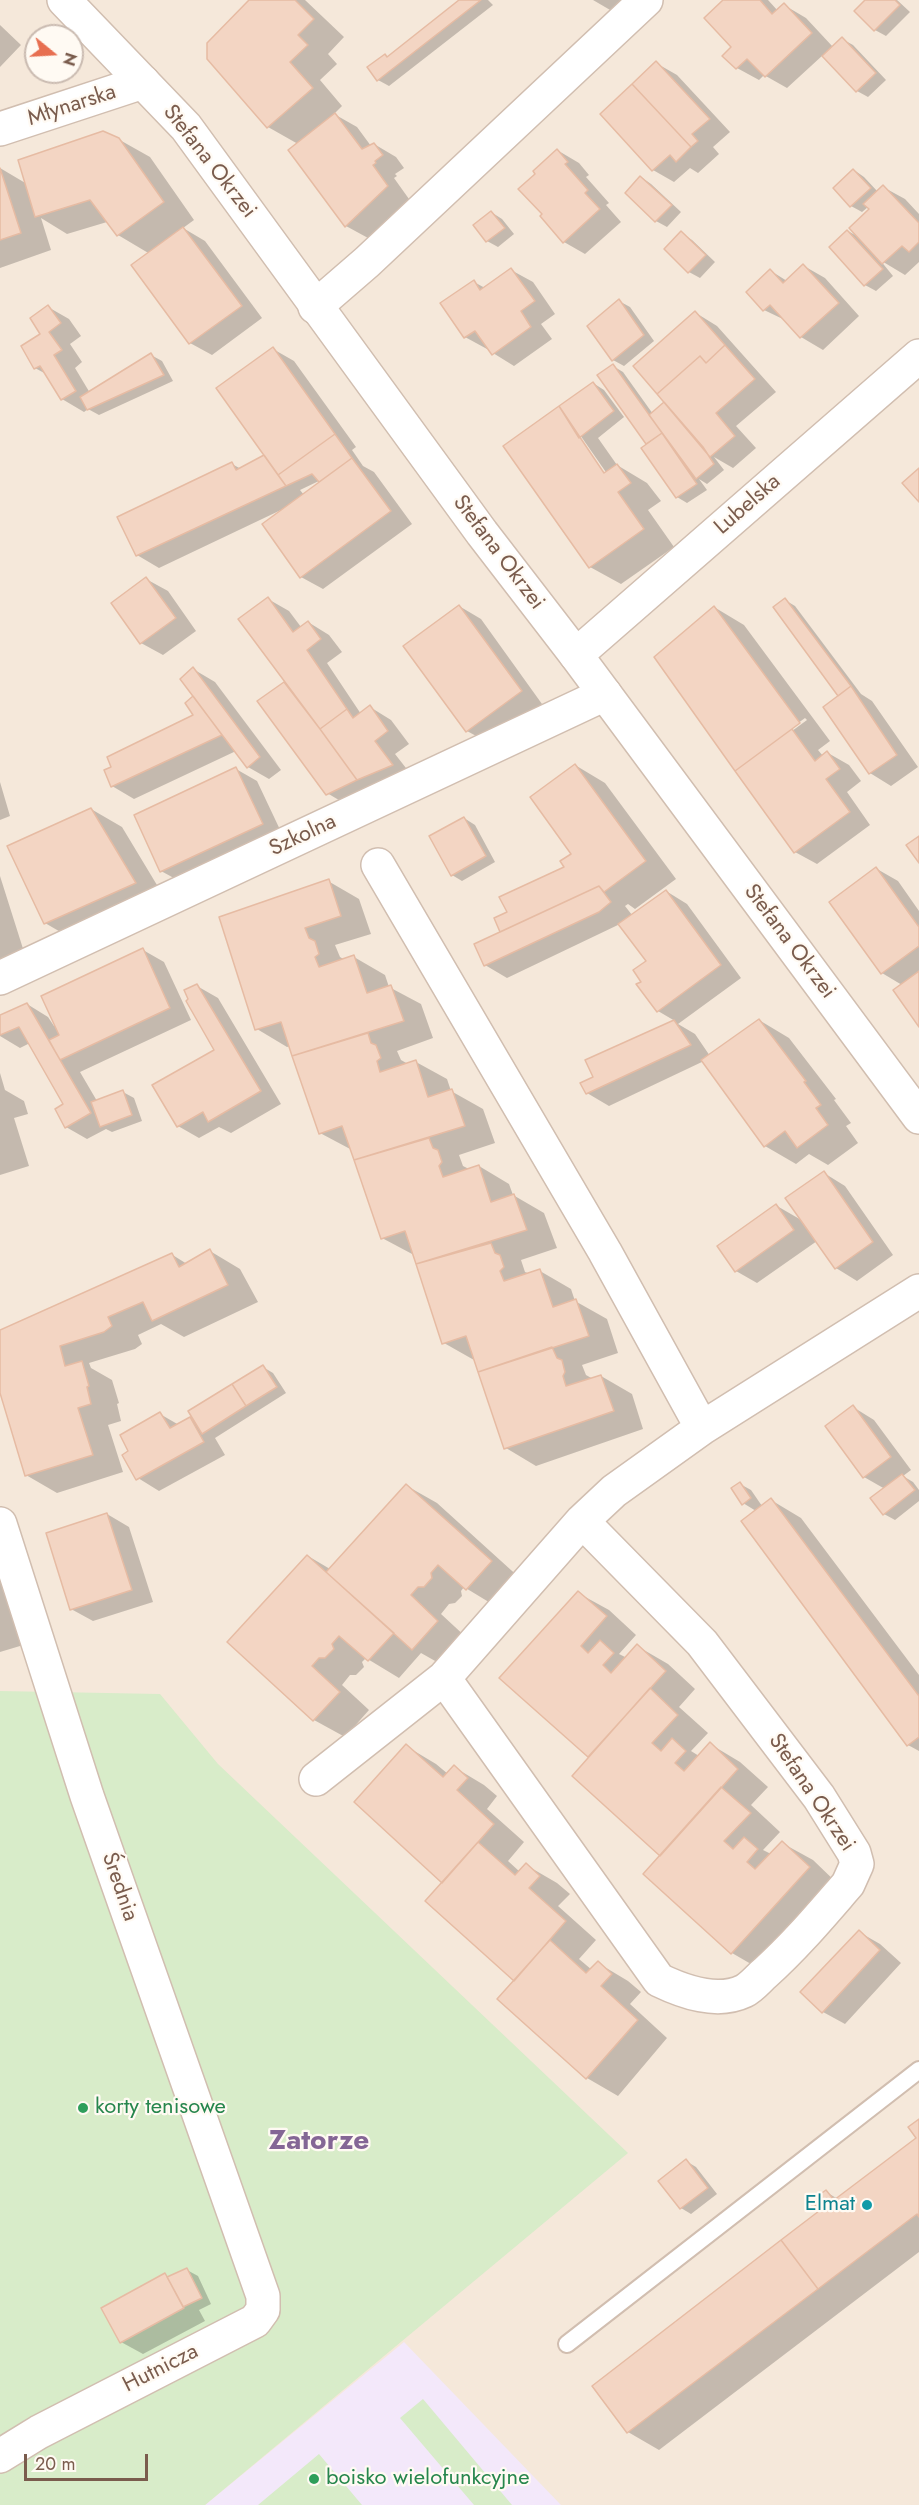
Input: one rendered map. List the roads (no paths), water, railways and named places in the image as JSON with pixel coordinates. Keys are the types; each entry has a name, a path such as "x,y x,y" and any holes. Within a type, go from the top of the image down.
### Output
{"street":[{"name":"Stefana Okrzei","path":"64,0 186,127 315,307 482,533 576,655 919,1117"},
{"path":"315,307 367,262 646,0"},
{"name":"Młynarska","path":"0,129 144,82"},
{"name":"Lubelska","path":"576,655 919,356"},
{"name":"Szkolna","path":"0,978 605,694"},
{"path":"378,865 605,1252 702,1428"},
{"path":"316,1779 444,1678 582,1521 614,1491 702,1428 919,1291"},
{"name":"Stefana Okrzei","path":"444,1678 659,1980 682,1991 708,1996 727,1995 746,1990 796,1945 848,1884 857,1864 850,1844 819,1797 702,1643 582,1521"},
{"name":"Średnia","path":"0,1524 87,1796 247,2248"},
{"name":"Hutnicza","path":"0,2456 39,2432 255,2321 262,2310 263,2296 247,2248"}],"lane":[{"path":"567,2344 919,2070"}],"place":[{"name":"korty tenisowe","path":"83,2108"},
{"name":"Elmat","path":"867,2205"},
{"name":"boisko wielofunkcyjne","path":"314,2479"}],"district":[{"name":"Zatorze","path":"319,2142"}]}
